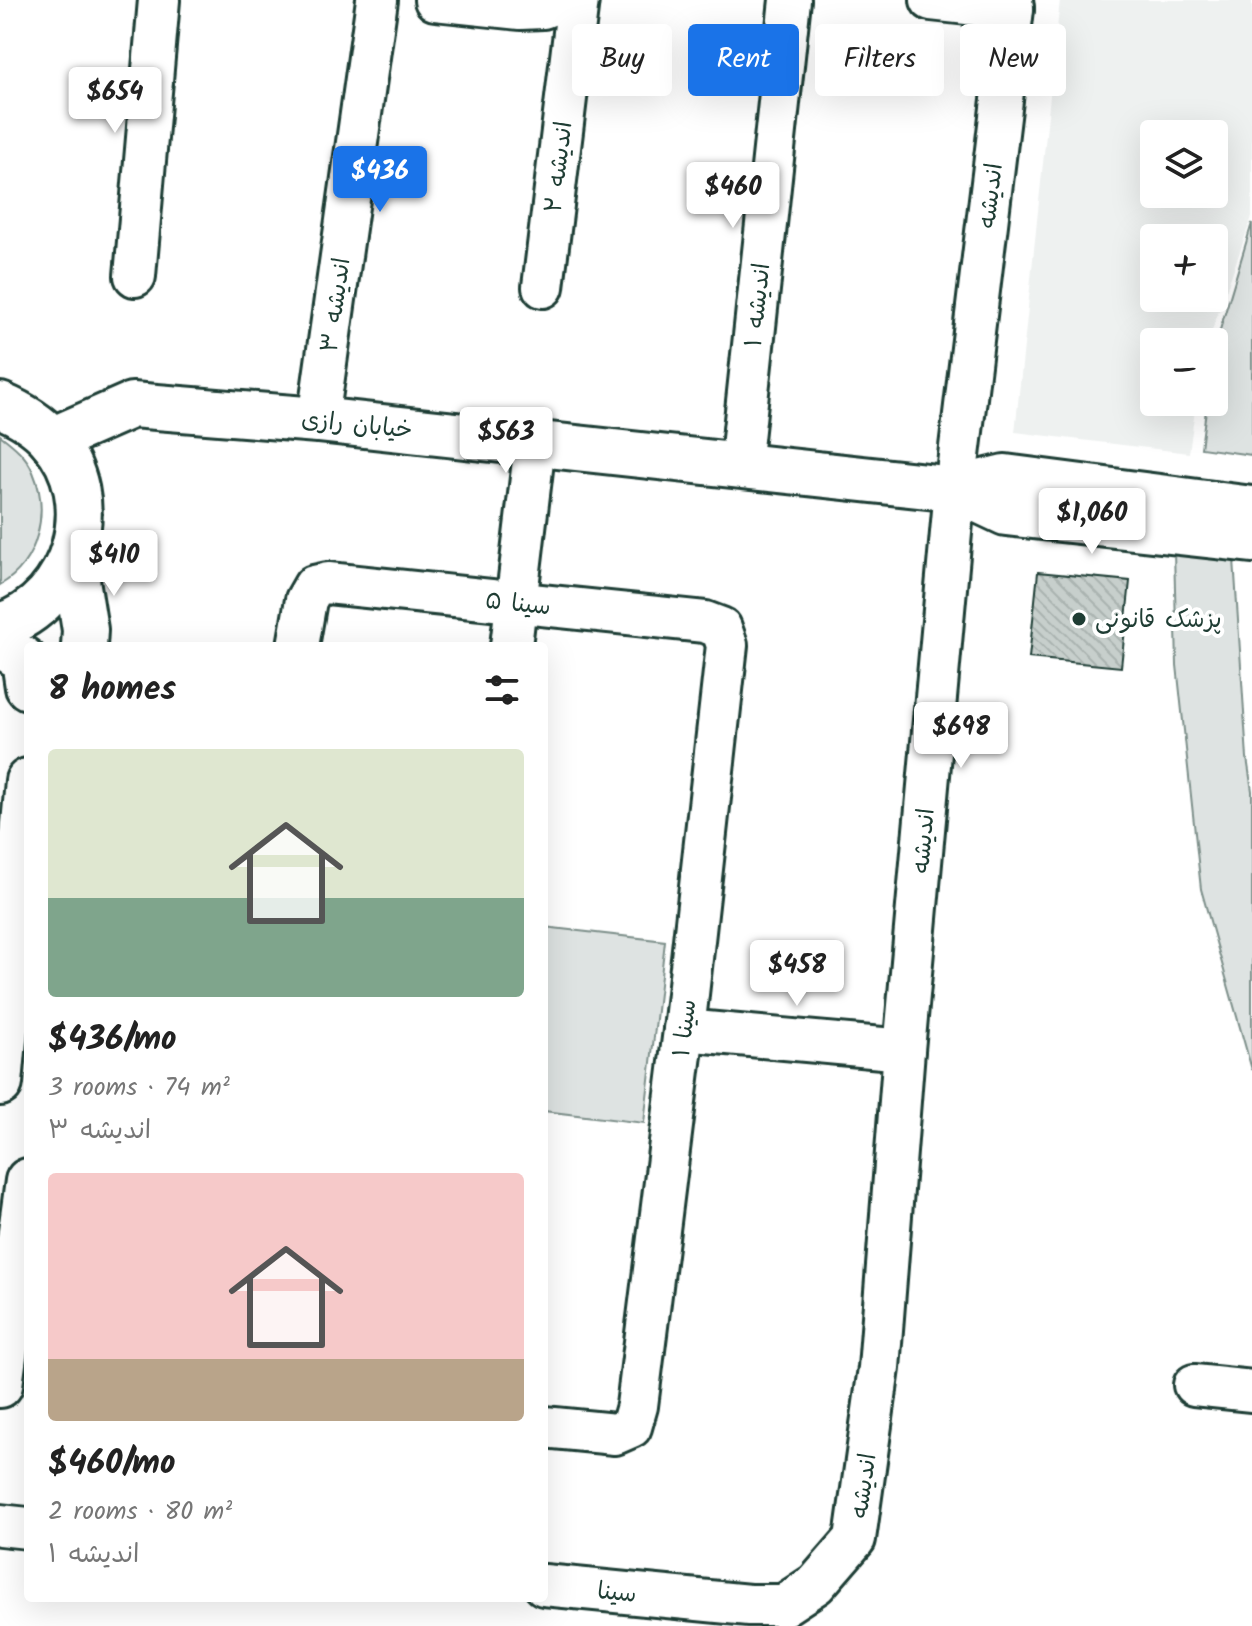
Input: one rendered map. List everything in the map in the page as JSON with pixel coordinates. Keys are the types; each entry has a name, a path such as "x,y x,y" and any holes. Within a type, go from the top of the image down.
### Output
{"main road":[{"path":"0,405 29,419 52,440 68,466 78,495 79,526 73,555 59,583 38,606 0,626"},
{"name":"خیابان رازی","path":"52,440 132,405 318,420 955,489 1005,477 1252,509"},
{"name":"خیابان رازی","path":"955,489 1006,513 1252,540"},
{"path":"73,555 84,642"},
{"path":"0,644 24,660"},
{"path":"1,1076 20,960 24,870"},
{"path":"0,1385 24,1210"}],"street":[{"path":"135,276 159,0"},
{"name":"اندیشه ۳","path":"318,420 377,0"},
{"path":"435,0 520,9 543,8 563,0"},
{"name":"اندیشه ۲","path":"543,287 578,0"},
{"name":"اندیشه ۱","path":"740,467 790,0"},
{"path":"931,0 1012,5"},
{"name":"اندیشه","path":"855,1539 879,1368 904,1050 955,489 1012,5"},
{"path":"512,642 535,444"},
{"name":"سینا ۵","path":"299,642 306,600 314,586 328,583 705,622 721,628"},
{"name":"سینا ۱","path":"548,1427 615,1434 631,1427 637,1406 684,1030 727,645 721,628"},
{"path":"684,1030 904,1050"},
{"path":"1194,1385 1252,1391"},
{"path":"0,1525 24,1528"},
{"name":"سینا","path":"548,1585 749,1605 783,1616 855,1539"}],"shaded area":[{"path":"1060,0 1252,0 1252,217 1228,285 1228,224 1140,224 1140,312 1219,312 1213,328 1140,328 1140,416 1194,416 1189,453 1015,432 1050,96 1066,96 1066,24 1058,24"},
{"path":"1252,223 1252,455 1201,448 1205,416 1228,416 1228,328 1221,328 1228,312"},
{"path":"0,435 19,451 30,466 38,487 40,520 32,550 24,564 0,585"},
{"path":"1174,551 1234,559 1247,758 1252,791 1252,1070 1201,889 1177,665"},
{"path":"548,927 665,941 644,1123 548,1111"}],"building":[{"name":"پزشک قانونی","path":"1038,572 1130,581 1121,667 1029,658"}],"place":[{"name":"پزشک قانونی","path":"1079,619"}]}
